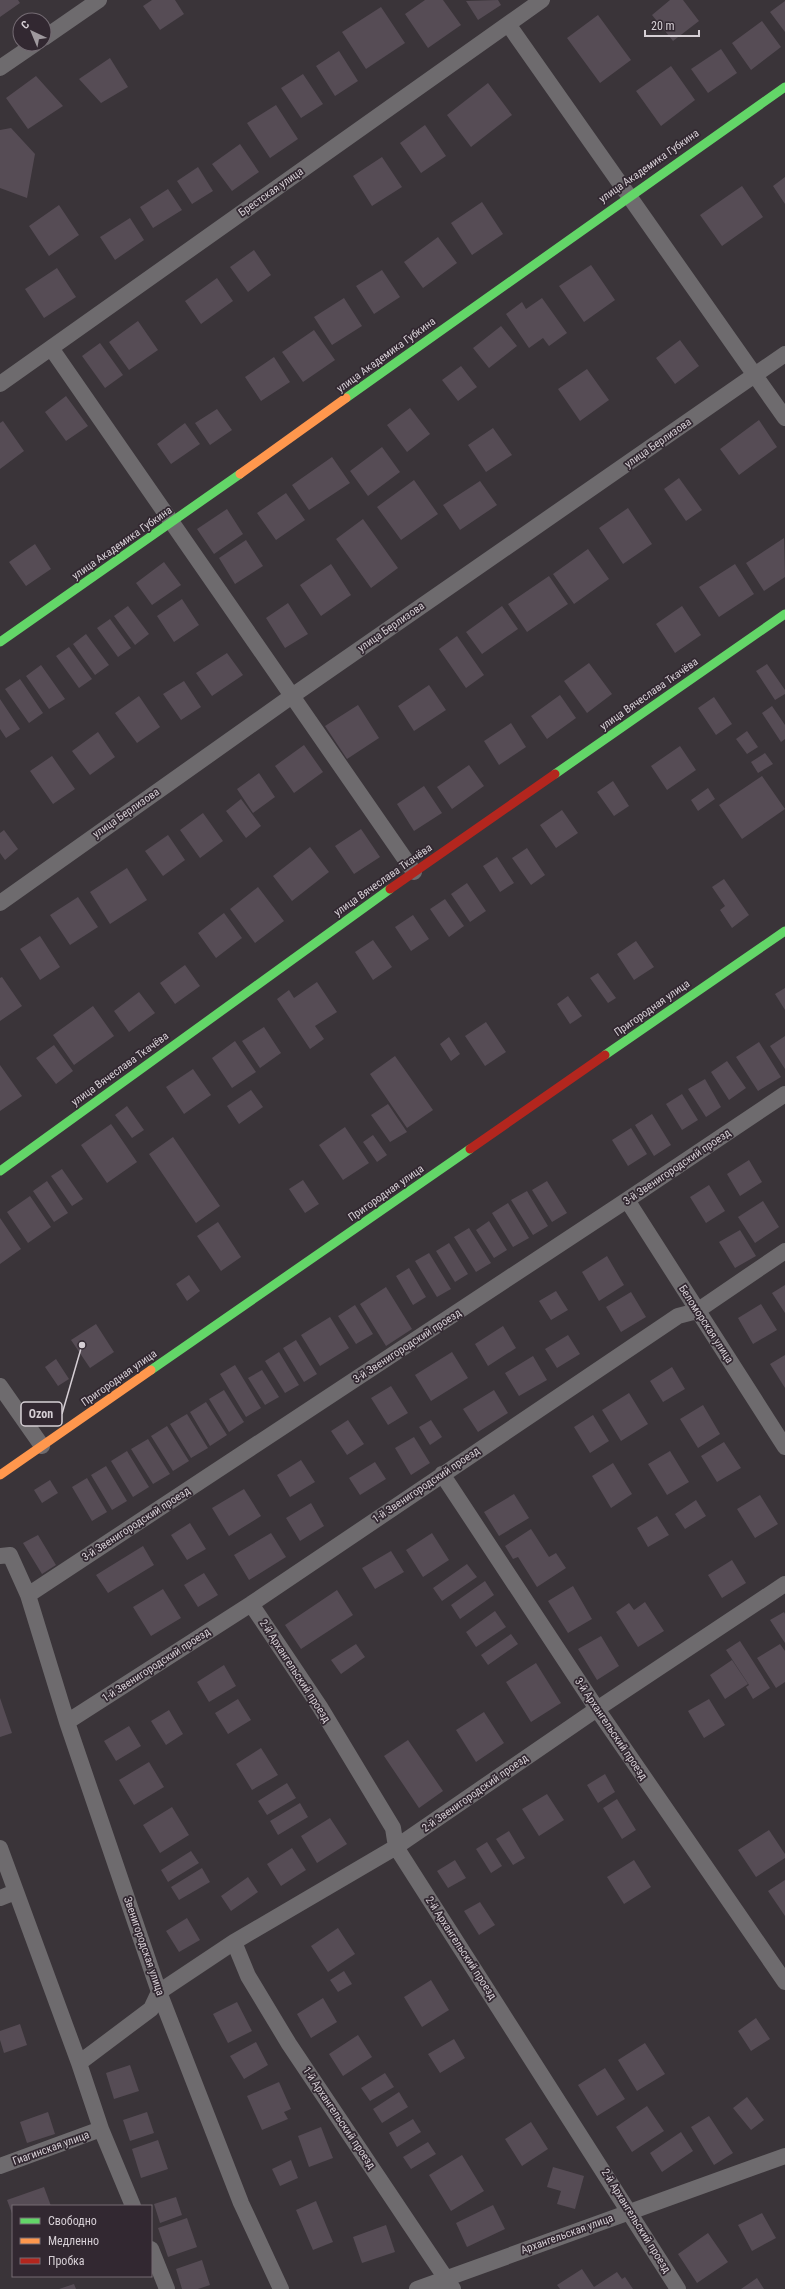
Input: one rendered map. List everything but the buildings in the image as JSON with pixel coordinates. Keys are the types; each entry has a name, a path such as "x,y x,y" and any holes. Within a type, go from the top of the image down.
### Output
{"street":[{"path":"52,32 99,0"},
{"name":"Брестская улица","path":"0,384 542,0"},
{"path":"508,24 785,418"},
{"path":"0,68 23,52"},
{"name":"улица Академика Губкина","path":"0,642 172,523 629,195 785,87"},
{"path":"51,348 414,872"},
{"name":"улица Берлизова","path":"0,903 292,696 785,354"},
{"name":"улица Вячеслава Ткачёва","path":"0,1171 414,872 785,614"},
{"name":"Пригородная улица","path":"0,1475 785,931"},
{"name":"3-й Звенигородский проезд","path":"28,1595 628,1200 785,1094"},
{"name":"Беломорская улица","path":"628,1200 697,1311 785,1447"},
{"name":"1-й Звенигородский проезд","path":"67,1722 251,1604 678,1316 697,1311 785,1251"},
{"path":"0,1386 42,1446"},
{"name":"3-й Архангельский проезд","path":"442,1474 597,1709 785,1982"},
{"name":"Звенигородская улица","path":"0,1556 10,1555 28,1595 67,1722 159,1992 241,2203 281,2289"},
{"name":"2-й Звенигородский проезд","path":"159,1992 234,1942 396,1847 597,1709 785,1584"},
{"name":"2-й Архангельский проезд","path":"251,1604 320,1707 393,1828 396,1847 630,2211 678,2289"},
{"path":"0,1848 79,2063 101,2129 133,2205"},
{"path":"0,1898 15,1892"},
{"name":"1-й Архангельский проезд","path":"234,1942 248,1976 288,2044 450,2283"},
{"path":"79,2063 151,2009 159,1992"},
{"name":"Гиагинская улица","path":"0,2166 101,2129"},
{"name":"Архангельская улица","path":"417,2289 450,2283 630,2211 785,2156"},
{"path":"152,2251 168,2289"}],"traffic: fast":[{"path":"346,398 785,87"},
{"path":"0,642 240,474"},
{"path":"555,774 785,614"},
{"path":"0,1171 390,889"},
{"path":"605,1055 785,931"},
{"path":"151,1370 470,1149"}],"traffic: slow":[{"path":"240,474 346,398"},
{"path":"0,1475 151,1370"}],"traffic: jam":[{"path":"390,889 555,774"},
{"path":"470,1149 605,1055"}],"place":[{"name":"Ozon","path":"82,1345"}]}
